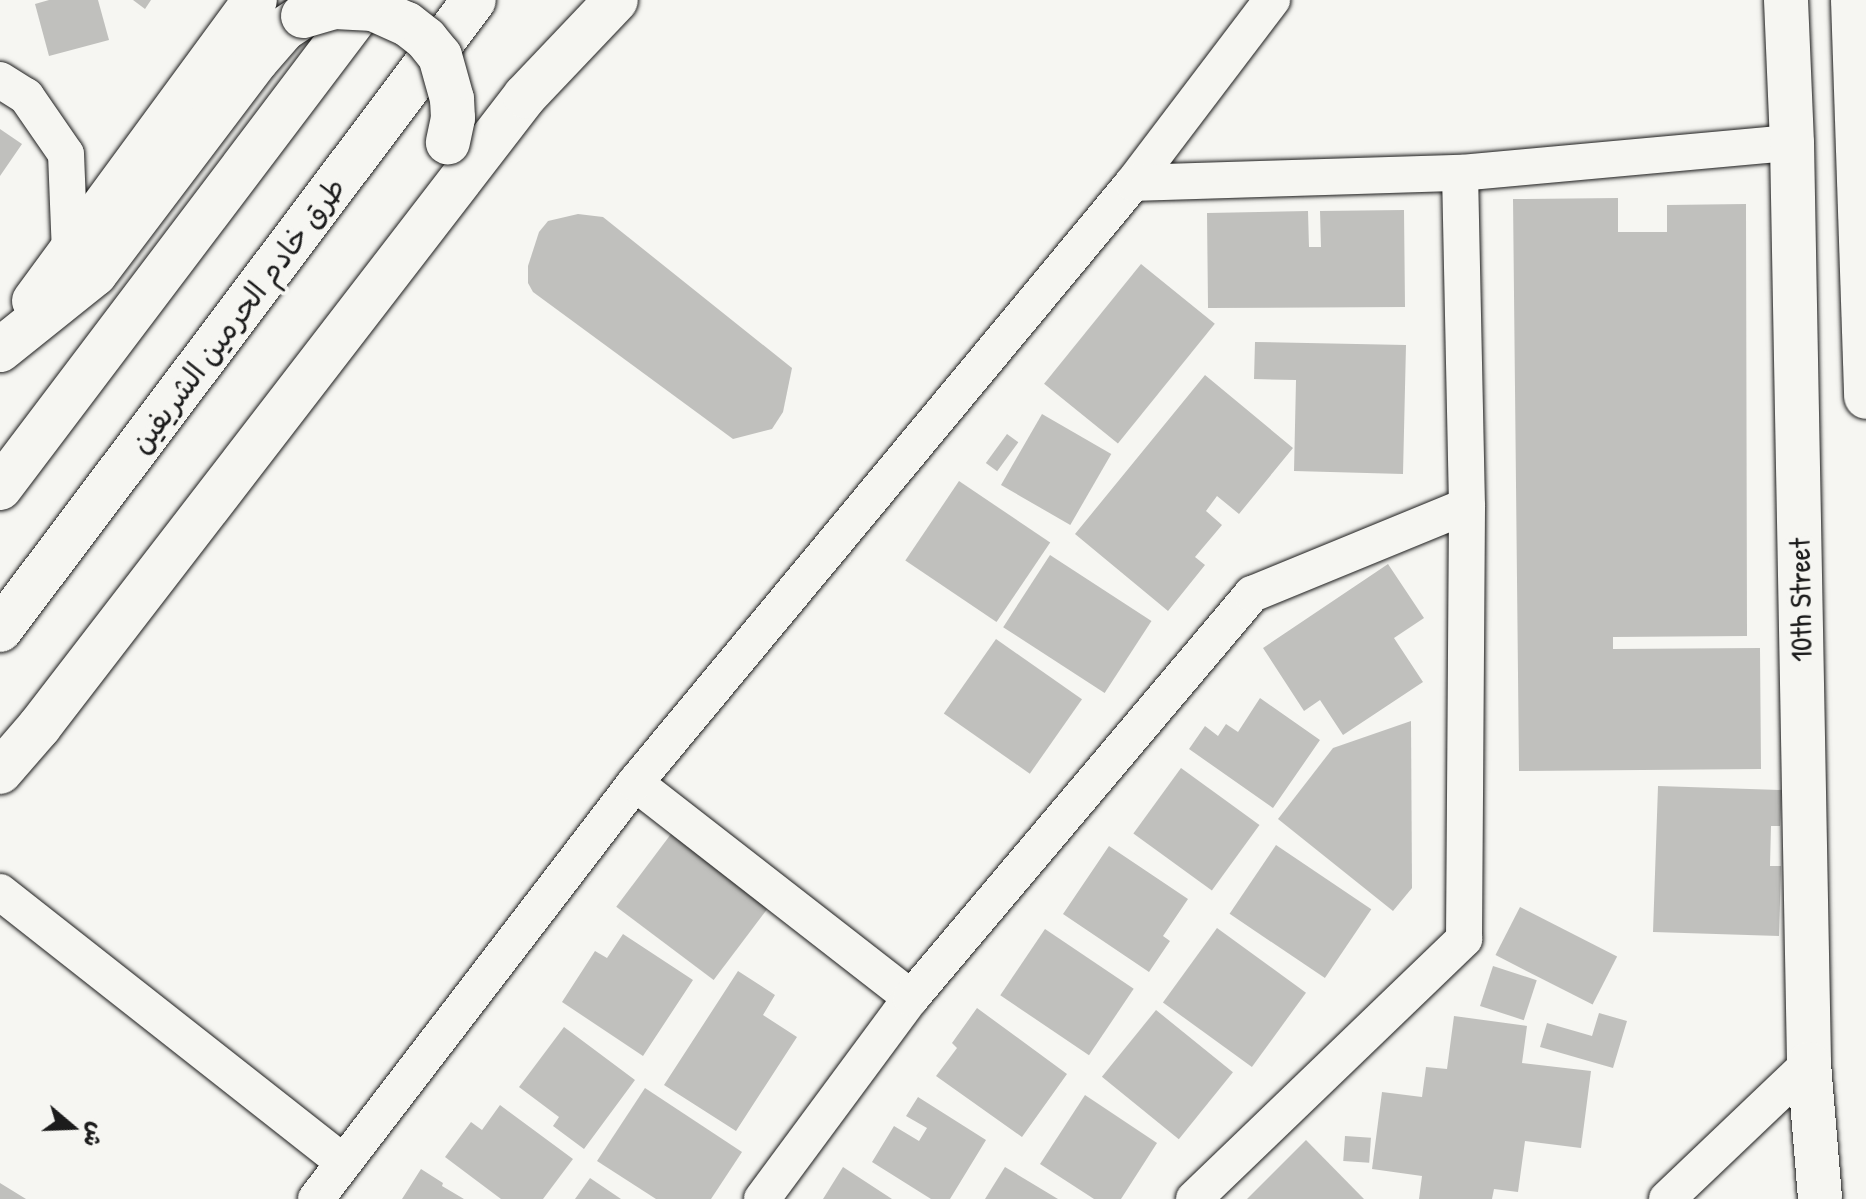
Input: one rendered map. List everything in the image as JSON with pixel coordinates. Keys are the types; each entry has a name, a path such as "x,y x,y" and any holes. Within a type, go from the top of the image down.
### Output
{"main road":[{"path":"0,347 255,0"},
{"path":"0,488 369,0"},
{"name":"طرق خادم الحرمين الشريفين","path":"0,630 474,0"},
{"path":"0,772 230,480 525,96 589,0"},
{"path":"525,96 616,0"},
{"name":"10th Street","path":"1786,0 1792,143 1809,1064 1820,1199"},
{"path":"1853,0 1866,397"},
{"path":"0,347 95,274 257,60 284,29 303,16 335,7 373,9 407,24 426,39 440,56 452,99 453,118 448,142 436,169 298,354 230,480"}],"street":[{"path":"316,1199 635,783 1133,183 1272,0"},
{"path":"0,80 26,96 66,154 70,254"},
{"path":"1133,183 1460,173 1792,143"},
{"path":"1194,1199 1464,939 1467,506 1460,173"},
{"path":"762,1199 911,998 1252,594 1467,506"},
{"path":"635,783 911,998"},
{"path":"0,892 343,1162"},
{"path":"1667,1199 1809,1064"}],"building":[{"path":"49,0 98,0 109,40 49,56 35,4"},
{"path":"133,0 151,0 145,9"},
{"path":"0,129 22,144 0,176"},
{"path":"1618,198 1618,232 1667,232 1667,205 1746,204 1747,636 1613,637 1613,649 1760,648 1761,769 1519,771 1513,199"},
{"path":"1404,210 1405,307 1208,308 1207,213 1308,211 1309,247 1321,247 1320,211"},
{"path":"578,214 603,217 792,368 783,412 772,429 733,439 533,292 528,283 528,266 539,232 548,221"},
{"path":"1141,264 1215,324 1118,443 1044,384"},
{"path":"1255,342 1406,345 1403,474 1294,471 1296,380 1254,379"},
{"path":"1205,375 1293,448 1239,514 1217,496 1206,511 1222,525 1195,557 1205,565 1168,611 1075,534"},
{"path":"1042,414 1111,454 1070,525 1001,485"},
{"path":"1007,434 1018,442 997,471 986,463"},
{"path":"959,481 1050,543 997,622 905,561"},
{"path":"1050,555 1151,621 1105,693 1003,627"},
{"path":"1388,564 1424,618 1394,638 1423,682 1343,735 1320,700 1304,711 1263,648"},
{"path":"996,639 1082,699 1030,774 944,714"},
{"path":"1260,698 1320,740 1273,808 1189,749 1205,726 1218,736 1226,724 1238,732"},
{"path":"1411,721 1412,888 1393,911 1278,819 1333,748"},
{"path":"1181,768 1259,825 1212,891 1133,834"},
{"path":"1658,786 1782,790 1780,826 1771,826 1770,866 1781,866 1779,936 1653,932"},
{"path":"674,830 771,903 714,980 616,907"},
{"path":"1276,845 1371,909 1325,978 1230,914"},
{"path":"1109,846 1188,899 1163,936 1170,941 1149,972 1063,914"},
{"path":"1520,907 1617,956 1593,1005 1495,955"},
{"path":"1217,928 1306,993 1252,1067 1163,1002"},
{"path":"1045,929 1134,989 1089,1055 1000,995"},
{"path":"623,934 693,980 643,1056 562,1002 595,951 607,958"},
{"path":"1493,966 1537,980 1524,1020 1480,1006"},
{"path":"738,971 775,995 763,1015 797,1037 736,1131 664,1085"},
{"path":"977,1008 1067,1074 1022,1137 936,1076 957,1048 952,1043"},
{"path":"1156,1010 1233,1072 1179,1139 1102,1077"},
{"path":"1599,1013 1627,1021 1613,1068 1540,1047 1547,1023 1592,1036"},
{"path":"1454,1016 1527,1026 1522,1063 1591,1071 1581,1148 1525,1141 1518,1192 1494,1189 1492,1199 1419,1199 1422,1176 1372,1169 1382,1092 1422,1097 1426,1067 1447,1069"},
{"path":"564,1027 635,1080 584,1149 553,1126 559,1117 519,1087"},
{"path":"645,1088 742,1152 711,1199 656,1199 597,1161"},
{"path":"1085,1095 1157,1143 1121,1199 1094,1199 1040,1164"},
{"path":"918,1097 986,1140 950,1199 931,1199 872,1162 894,1126 919,1141 927,1128 906,1116"},
{"path":"500,1105 573,1159 543,1199 501,1199 445,1157 471,1122 482,1130"},
{"path":"1345,1136 1371,1138 1369,1163 1343,1161"},
{"path":"1306,1140 1364,1199 1247,1199"},
{"path":"843,1167 892,1199 823,1199"},
{"path":"1005,1167 1058,1199 985,1199"},
{"path":"421,1169 443,1183 442,1186 464,1199 402,1199"},
{"path":"590,1178 621,1199 575,1199"},
{"path":"0,1183 26,1199 0,1199"}]}
